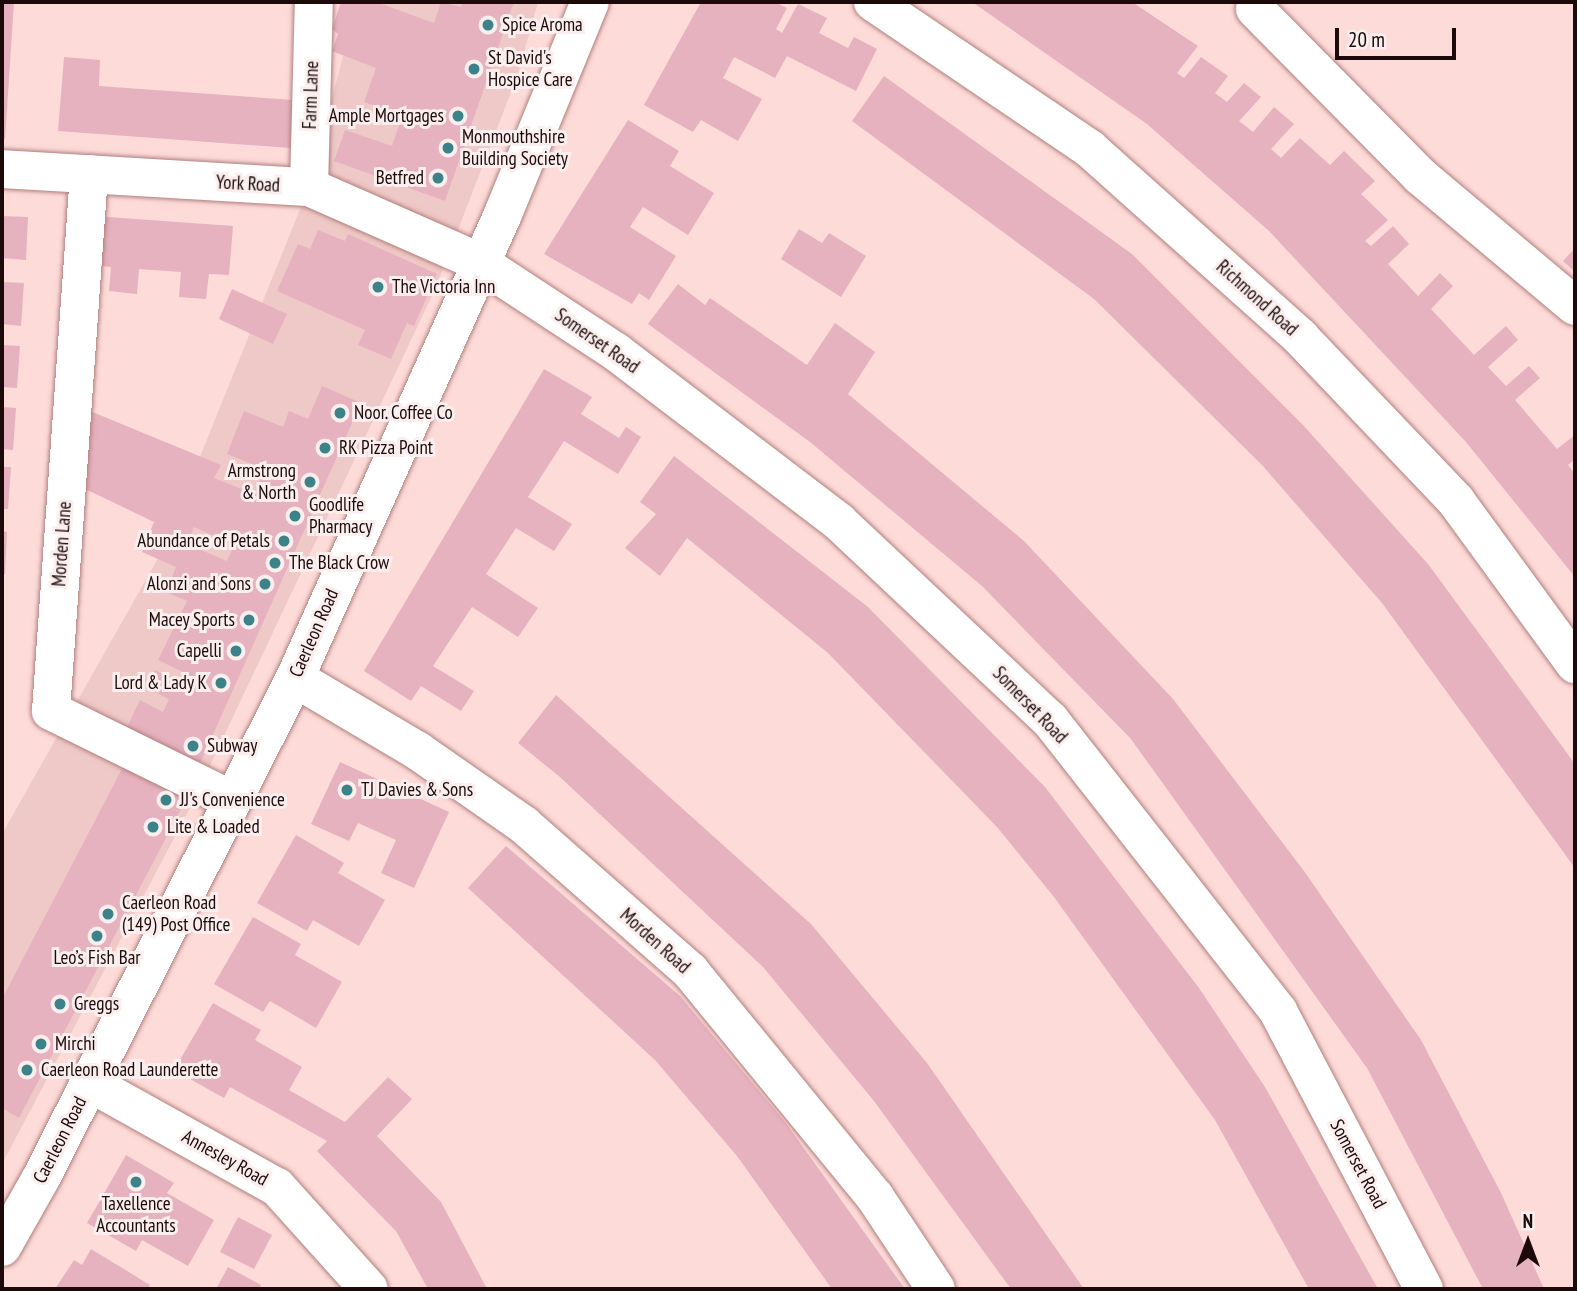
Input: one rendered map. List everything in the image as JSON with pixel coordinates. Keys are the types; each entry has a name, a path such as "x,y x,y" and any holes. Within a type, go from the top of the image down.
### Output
{"street":[{"name":"Farm Lane","path":"309,187 314,2"},
{"name":"Caerleon Road","path":"2,1247 295,678 508,202 590,2"},
{"name":"Richmond Road","path":"873,2 1090,149 1300,337 1456,501 1575,664"},
{"path":"1255,9 1420,176 1575,306"},
{"name":"York Road","path":"2,169 309,187 479,262"},
{"name":"Morden Lane","path":"89,174 51,711 232,800"},
{"name":"Somerset Road","path":"479,262 616,352 839,522 1050,720 1278,1011 1424,1289"},
{"name":"Morden Road","path":"295,678 418,751 524,825 690,971 875,1197 936,1289"},
{"name":"Annesley Road","path":"88,1082 277,1187 369,1289"}],"shaded area":[{"path":"357,2 538,2 518,74 436,287 190,808 2,1164 2,834 161,553 309,187"}],"building":[{"path":"2,2 14,2 5,139 2,138"},
{"path":"341,2 376,2 434,23 441,2 461,7 463,2 514,2 445,201 334,161 345,130 392,146 402,116 364,102 376,68 332,51 338,34 332,29"},
{"path":"701,2 775,2 787,8 776,29 782,33 798,4 827,18 819,33 848,48 854,37 877,49 856,91 787,56 775,78 734,57 723,78 762,99 738,141 701,120 693,132 644,105"},
{"path":"972,2 1132,2 1198,46 1177,73 1184,78 1201,57 1228,76 1215,93 1227,102 1244,83 1261,97 1239,121 1253,132 1274,107 1294,124 1271,149 1281,158 1300,138 1330,165 1344,151 1375,181 1361,194 1388,220 1365,241 1371,246 1393,226 1409,244 1388,264 1418,296 1440,273 1453,286 1431,309 1474,355 1506,326 1518,340 1488,367 1506,386 1529,366 1540,378 1515,400 1557,449 1575,435 1575,459 1568,465 1575,474 1575,577 1466,442 1269,231 1147,124"},
{"path":"64,57 100,60 99,86 307,101 304,149 58,131"},
{"path":"884,76 1132,254 1303,425 1428,564 1575,764 1575,868 1382,603 1262,465 1094,299 852,121"},
{"path":"628,120 679,151 670,166 714,193 688,235 643,207 630,227 676,256 649,300 639,293 632,304 544,254"},
{"path":"2,216 28,217 26,260 2,258"},
{"path":"94,216 233,226 229,275 209,274 206,299 179,297 181,272 139,269 137,294 109,291 111,267 90,265"},
{"path":"799,229 822,243 829,233 866,256 841,297 781,259"},
{"path":"318,230 345,241 348,234 437,274 414,326 407,323 391,359 358,345 365,330 277,291 298,244 310,249"},
{"path":"1575,248 1575,272 1563,261"},
{"path":"2,282 24,283 21,326 2,324"},
{"path":"678,284 705,305 710,298 807,365 835,323 875,352 848,394 1024,541 1173,699 1304,871 1421,1040 1501,1193 1544,1289 1483,1289 1367,1068 1131,739 982,586 810,442 648,324"},
{"path":"232,289 287,314 273,344 219,319"},
{"path":"2,345 20,346 17,388 2,387"},
{"path":"544,369 592,397 581,414 619,438 626,427 641,437 618,474 564,441 528,497 572,524 554,551 516,528 486,574 538,608 518,637 472,607 433,666 474,691 461,711 421,686 411,701 364,671"},
{"path":"322,386 361,403 199,766 125,731 140,700 163,712 169,699 146,688 155,670 178,682 183,672 158,660 187,601 166,592 176,567 142,552 154,522 75,484 90,411 221,465 214,478 254,494 264,469 227,454 244,411 283,427 289,411 308,419","holes":["194,527 234,545 227,561 187,544"]},
{"path":"2,407 16,408 13,450 2,449"},
{"path":"674,456 868,607 1045,787 1199,988 1265,1087 1378,1289 1309,1289 1215,1120 1054,897 997,827 828,653 687,538 660,576 625,548 656,514 640,502"},
{"path":"2,467 11,467 8,509 2,509"},
{"path":"2,531 7,532 5,574 2,574"},
{"path":"556,695 811,924 927,1063 1084,1289 1011,1289 874,1101 763,967 560,777 518,743"},
{"path":"126,761 189,794 19,1118 2,1108 2,999"},
{"path":"340,762 449,812 414,888 381,873 396,840 358,823 349,841 311,824"},
{"path":"296,835 344,863 338,873 385,900 359,946 313,920 307,931 257,903"},
{"path":"506,846 680,996 785,1122 905,1289 832,1289 737,1156 655,1060 468,888"},
{"path":"253,917 301,944 295,955 342,982 316,1028 270,1001 263,1012 214,984"},
{"path":"213,1003 261,1030 255,1040 302,1067 289,1090 345,1122 388,1077 412,1099 377,1136 441,1202 487,1289 428,1289 396,1231 317,1151 327,1141 230,1087 224,1098 174,1070"},
{"path":"126,1155 174,1183 167,1193 214,1220 188,1266 142,1240 136,1251 87,1223"},
{"path":"238,1217 272,1235 254,1269 220,1252"},
{"path":"91,1249 150,1285 147,1289 55,1289 74,1260 82,1265"},
{"path":"228,1267 261,1285 259,1289 216,1289"}],"place":[{"name":"Spice Aroma","path":"488,25"},
{"name":"St David's Hospice Care","path":"474,69"},
{"name":"Ample Mortgages","path":"458,116"},
{"name":"Monmouthshire Building Society","path":"448,148"},
{"name":"Betfred","path":"438,178"},
{"name":"The Victoria Inn","path":"378,287"},
{"name":"Noor. Coffee Co","path":"340,413"},
{"name":"RK Pizza Point","path":"325,448"},
{"name":"Armstrong & North","path":"310,482"},
{"name":"Goodlife Pharmacy","path":"295,516"},
{"name":"Abundance of Petals","path":"284,541"},
{"name":"The Black Crow","path":"275,563"},
{"name":"Alonzi and Sons","path":"265,584"},
{"name":"Macey Sports","path":"249,620"},
{"name":"Capelli","path":"236,651"},
{"name":"Lord & Lady K","path":"221,683"},
{"name":"Subway","path":"193,746"},
{"name":"TJ Davies & Sons","path":"347,790"},
{"name":"JJ's Convenience","path":"166,800"},
{"name":"Lite & Loaded","path":"153,827"},
{"name":"Caerleon Road (149) Post Office","path":"108,914"},
{"name":"Leo’s Fish Bar","path":"97,936"},
{"name":"Greggs","path":"60,1004"},
{"name":"Mirchi","path":"41,1044"},
{"name":"Caerleon Road Launderette","path":"27,1070"},
{"name":"Taxellence Accountants","path":"136,1182"}]}
